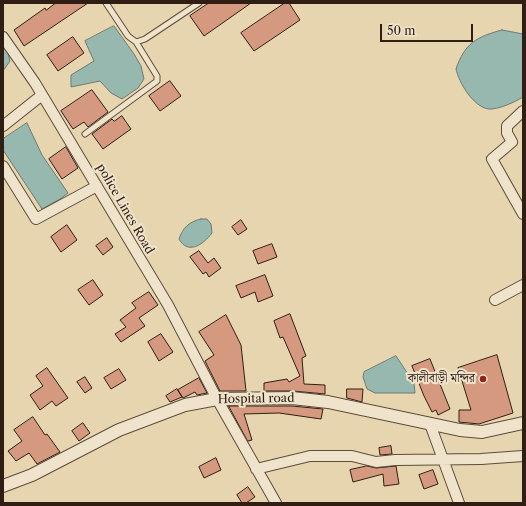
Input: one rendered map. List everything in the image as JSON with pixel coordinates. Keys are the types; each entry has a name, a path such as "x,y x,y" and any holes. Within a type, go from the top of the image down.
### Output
{"street":[{"name":"police Lines Road","path":"3,37 42,95 168,305 217,399 276,503"},
{"path":"3,126 42,95"},
{"path":"523,111 506,126 507,133 512,142 492,159 523,214"},
{"path":"3,166 36,219 97,186"},
{"path":"495,300 523,285"},
{"name":"Hospital road","path":"3,486 32,475 119,430 185,406 217,399 292,398 328,402 430,424 482,432 523,423"},
{"path":"430,424 459,503"},
{"path":"256,469 310,456 352,456 376,462 523,456"}],"lane":[{"path":"85,134 157,81 157,76 136,42 128,36 106,3"},
{"path":"136,42 145,38 199,3"}],"water":[{"path":"114,26 141,66 144,79 138,88 122,99 111,93 100,81 71,87 71,75 94,61 85,41"},
{"path":"502,30 523,34 523,97 501,107 488,109 482,107 472,99 463,87 456,69 463,53 473,42 485,35"},
{"path":"3,44 10,61 3,71"},
{"path":"27,123 42,155 68,193 42,209 3,150 3,139"},
{"path":"201,219 207,219 211,224 212,233 196,246 191,247 183,244 179,239 182,232 189,224"},
{"path":"396,356 414,383 415,393 375,393 367,389 363,377 364,372"}],"building":[{"path":"56,3 88,3 24,46 14,30 45,8 46,10"},
{"path":"209,3 251,3 204,36 190,16"},
{"path":"285,3 289,3 300,20 254,51 241,33"},
{"path":"73,37 84,53 58,71 47,55"},
{"path":"170,81 181,96 160,111 149,96"},
{"path":"92,90 108,112 88,127 84,122 73,129 61,111"},
{"path":"122,116 131,129 103,149 92,134 112,119 114,121"},
{"path":"66,147 78,168 62,179 49,159"},
{"path":"241,220 247,229 238,235 232,227"},
{"path":"67,225 77,240 61,252 51,237"},
{"path":"107,238 113,247 103,255 96,246"},
{"path":"272,244 277,257 258,264 253,251"},
{"path":"199,251 208,263 214,258 221,268 209,277 206,272 203,274 190,257"},
{"path":"265,275 273,296 258,302 255,292 241,298 236,286"},
{"path":"93,280 103,295 89,305 78,290"},
{"path":"149,292 158,305 139,318 145,326 121,342 115,334 126,327 120,320 136,308 132,303"},
{"path":"290,314 306,356 302,358 304,384 325,385 325,394 293,391 264,391 264,383 287,379 289,382 300,376 283,337 280,338 274,321"},
{"path":"226,315 241,345 246,391 220,391 205,361 214,355 199,332"},
{"path":"161,334 173,352 159,361 148,342"},
{"path":"497,355 513,413 479,424 459,422 459,410 471,410 458,368"},
{"path":"430,359 450,409 438,415 436,410 432,412 412,366"},
{"path":"47,368 68,398 56,406 52,401 40,410 30,395 43,386 36,376"},
{"path":"119,369 126,380 111,389 104,378"},
{"path":"85,377 92,388 85,393 77,382"},
{"path":"199,378 207,393 197,395 195,392 183,398 178,390"},
{"path":"177,389 182,397 170,402 166,396"},
{"path":"347,389 363,389 362,402 347,398"},
{"path":"229,406 292,406 323,409 321,419 279,413 244,414 252,440 248,441"},
{"path":"33,417 45,435 47,434 60,452 37,464 29,453 16,461 8,451 22,441 14,430"},
{"path":"83,423 90,433 79,441 72,431"},
{"path":"391,446 392,454 380,455 379,448"},
{"path":"216,458 221,470 204,478 199,467"},
{"path":"367,466 376,468 396,466 399,484 384,486 383,474 353,482 350,470"},
{"path":"433,470 438,484 424,489 419,475"},
{"path":"248,487 255,497 246,503 242,503 237,495"}],"place":[{"name":"কালীবাড়ী মন্দির","path":"483,379"}]}
